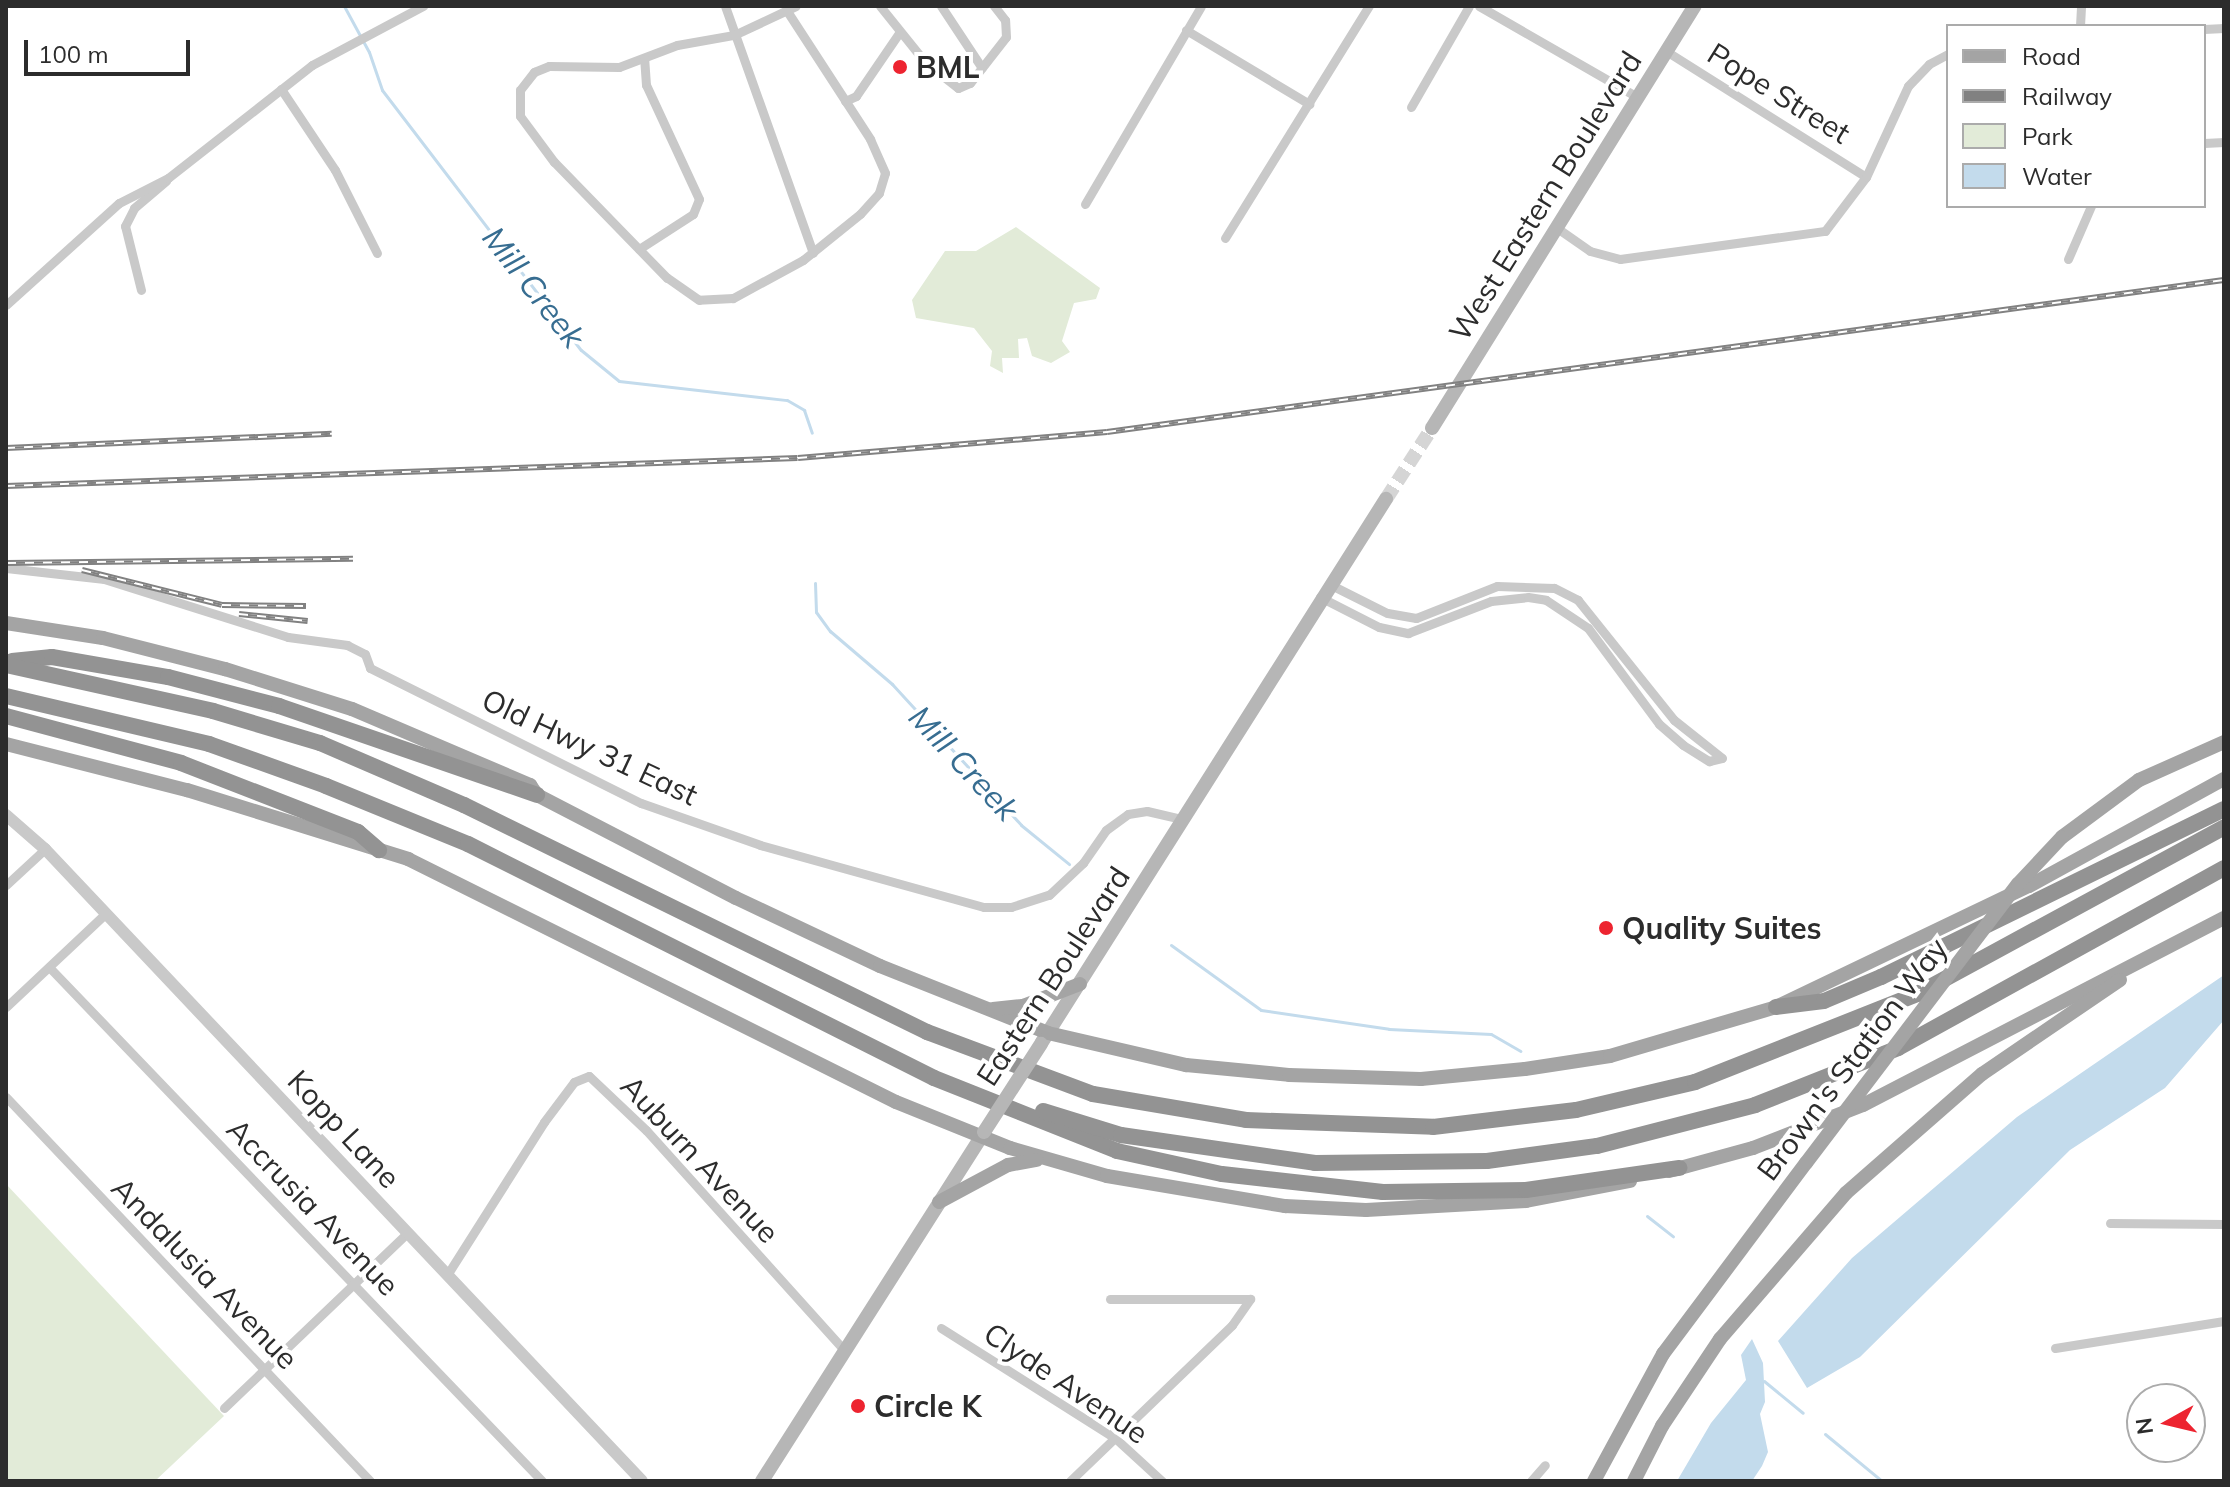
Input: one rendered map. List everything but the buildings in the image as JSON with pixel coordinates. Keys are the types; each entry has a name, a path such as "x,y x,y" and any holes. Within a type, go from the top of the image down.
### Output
{"highway":[{"path":"6,663 52,657 168,677 376,737 537,795"},
{"path":"6,663 213,711 320,743 464,805 927,1032 1093,1094 1246,1120 1433,1127 1576,1110 1695,1082 1917,994 2224,827"},
{"path":"6,696 209,744 468,844 934,1078 1117,1151 1295,1185 1460,1193 1526,1190 1679,1168"},
{"path":"6,716 181,763 358,832 379,850"},
{"path":"1776,1007 1824,1001 1881,977 2224,809"},
{"path":"934,1078 1121,1135 1301,1162 1487,1161 1597,1146 1755,1105 1898,1048 2224,868"}],"main road":[{"name":"West Eastern Boulevard","path":"1432,428 1695,6"},
{"name":"Eastern Boulevard","path":"762,1481 1080,984 1320,597 1386,499"},
{"path":"6,623 103,638 338,705 464,754 530,785 537,795 736,898 1044,1038 1186,1065 1421,1079 1610,1056 1776,1007 2015,893 2224,779"},
{"name":"Brown's Station Way","path":"1594,1481 1663,1354 2018,884 2062,837 2139,780 2224,742"},
{"path":"6,744 187,790 408,859 896,1102 1049,1159 1186,1193 1366,1210 1526,1201 1679,1168 1753,1148 1863,1105 2149,960 2224,918"},
{"path":"1634,1481 1662,1426 1712,1349 1846,1193 1982,1074 2149,960"},
{"path":"985,1009 1023,1006 1080,984"},
{"path":"939,1202 1008,1165 1049,1159"}],"street":[{"path":"141,290 125,226 134,208 281,89 340,51 423,6"},
{"path":"725,6 813,253"},
{"path":"880,6 899,33 949,86 970,83 1006,37 1005,20 994,6"},
{"path":"941,6 982,68"},
{"path":"1085,204 1201,6"},
{"path":"1225,238 1369,6"},
{"path":"1411,107 1469,6"},
{"path":"1479,6 1637,97"},
{"path":"792,8 885,173 879,193 860,214 813,253 776,277 714,302 687,294 639,249 554,162 526,127 517,104 534,72 549,66 619,67 677,45 734,35 792,8"},
{"path":"1186,30 1309,104"},
{"path":"845,101 856,96 899,33"},
{"name":"Pope Street","path":"1666,51 1866,177"},
{"path":"1557,228 1590,251 1620,259 1811,235 1833,224 1866,177 1908,86 1946,56"},
{"path":"639,249 693,214 699,199 646,85 644,59"},
{"path":"281,89 335,170 377,253"},
{"path":"6,305 119,203 168,178"},
{"path":"2068,259 2090,208"},
{"name":"Old Hwy 31 East","path":"6,568 104,579 288,637 347,645 365,654 370,668 641,803 774,850 984,907 1011,907 1049,895 1083,863 1106,830 1128,814 1147,811 1183,819"},
{"path":"1320,597 1379,627 1408,633 1491,601 1546,600 1588,628 1659,724 1683,745 1709,761 1722,758 1674,720 1578,600 1554,588 1497,586 1416,618 1387,613 1329,584"},
{"name":"Kopp Lane","path":"6,815 45,849 642,1481"},
{"path":"6,885 45,849"},
{"path":"6,1007 105,914"},
{"name":"Accrusia Avenue","path":"49,967 542,1481"},
{"name":"Auburn Avenue","path":"447,1275 544,1122 574,1082 589,1076 646,1130 845,1351"},
{"name":"Andalusia Avenue","path":"6,1097 370,1481"},
{"path":"2110,1223 2224,1224"},
{"path":"224,1408 407,1233"},
{"path":"1070,1481 1232,1325 1250,1299 1110,1299"},
{"path":"2055,1348 2224,1321"},
{"name":"Clyde Avenue","path":"941,1328 1115,1438 1162,1481"},
{"path":"1531,1481 1545,1465"}],"green space":[{"path":"1016,227 1100,288 1096,299 1074,303 1062,341 1070,352 1051,363 1032,356 1027,338 1018,339 1019,358 1002,358 1003,373 990,366 992,351 974,328 916,318 912,300 945,251 976,251"},
{"path":"6,1184 224,1416 155,1481 6,1481"}],"water":[{"path":"2224,975 2224,1020 2165,1088 2070,1150 1860,1357 1807,1388 1778,1341 1852,1258 2017,1117"},
{"path":"1752,1339 1763,1363 1765,1402 1760,1414 1768,1452 1762,1466 1752,1481 1677,1481 1711,1423 1746,1380 1741,1355"}],"waterway":[{"name":"Mill Creek","path":"344,6 369,52 382,90 581,350 619,381 787,400 804,410 812,433"},
{"name":"Mill Creek","path":"815,583 816,612 830,631 892,684 1021,825 1069,864"},
{"name":"Mill Creek","path":"1171,945 1261,1010 1389,1029 1491,1034 1520,1051"},
{"name":"Mill Creek","path":"1647,1216 1673,1236"},
{"name":"Mill Creek","path":"1764,1381 1803,1413"},
{"name":"Mill Creek","path":"1825,1434 1882,1481"}],"tunnel":[{"path":"1386,499 1432,428"}],"railway":[{"path":"6,486 798,458 1107,432 2224,280"},
{"path":"6,448 332,434"},
{"path":"7,563 353,559"},
{"path":"82,570 222,605 306,606"},
{"path":"239,614 308,621"}],"place":[{"name":"BML","path":"900,67"},
{"name":"Quality Suites","path":"1606,928"},
{"name":"Circle K","path":"858,1406"}]}
